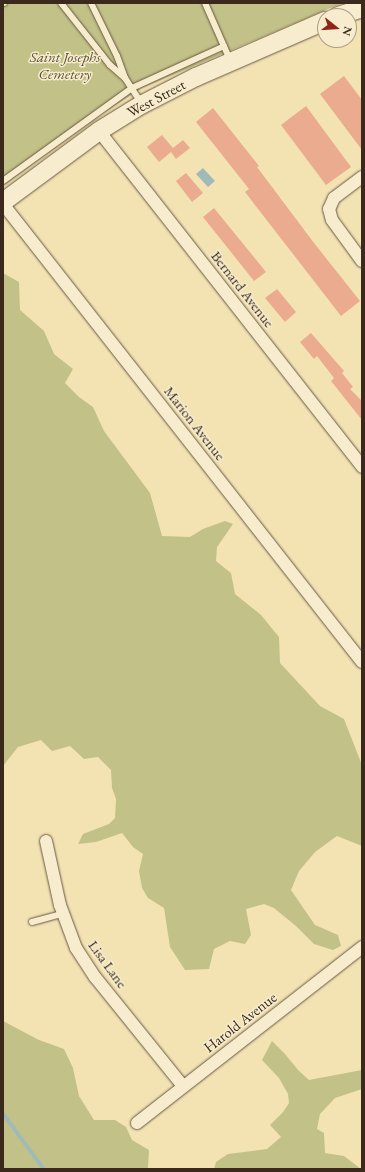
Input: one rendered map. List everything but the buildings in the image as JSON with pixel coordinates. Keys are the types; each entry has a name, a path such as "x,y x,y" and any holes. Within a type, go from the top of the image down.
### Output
{"street":[{"name":"West Street","path":"3,203 99,131 227,54 317,24"},
{"name":"Bernard Avenue","path":"99,131 362,466"},
{"path":"362,177 334,198 329,209 332,220 362,261"},
{"name":"Marion Avenue","path":"3,203 362,662"},
{"name":"Lisa Lane","path":"46,841 62,914 69,933 84,961 183,1086"},
{"name":"Harold Avenue","path":"137,1123 362,947"}],"lane":[{"path":"61,3 110,65 125,78 141,105"},
{"path":"91,3 117,56 125,78"},
{"path":"3,180 132,88 227,54 205,3"},
{"path":"32,922 62,914"}],"green space":[{"name":"Saint Josephs Cemetery","path":"3,3 342,3 330,8 317,8 317,14 142,88 102,114 3,186"},
{"path":"3,273 19,282 20,310 44,331 54,354 73,369 65,383 79,397 93,407 104,431 150,493 162,536 190,537 203,529 225,521 233,524 217,547 216,561 231,573 235,594 261,615 279,637 280,663 320,706 344,719 362,765 362,846 337,836 315,852 299,871 291,890 315,925 338,935 341,946 333,950 314,944 296,926 274,908 264,904 246,909 251,935 245,944 230,941 214,949 209,969 185,970 170,947 164,908 148,898 142,888 139,871 143,854 133,847 122,833 96,842 78,844 83,834 109,824 115,818 116,799 112,788 111,770 98,757 84,759 70,746 52,751 41,740 18,747 3,766"},
{"path":"3,1021 39,1040 64,1049 73,1068 79,1096 94,1120 115,1120 126,1127 132,1140 149,1150 148,1169 3,1169"},
{"path":"272,1041 309,1080 362,1070 362,1089 335,1098 320,1114 317,1129 324,1133 325,1153 344,1156 361,1169 214,1169 216,1162 228,1154 267,1149 281,1137 270,1125 283,1112 289,1103 288,1094 279,1078 262,1060"}],"water":[{"path":"203,168 215,181 208,187 196,174"}],"waterway":[{"path":"3,1113 44,1169"}]}
